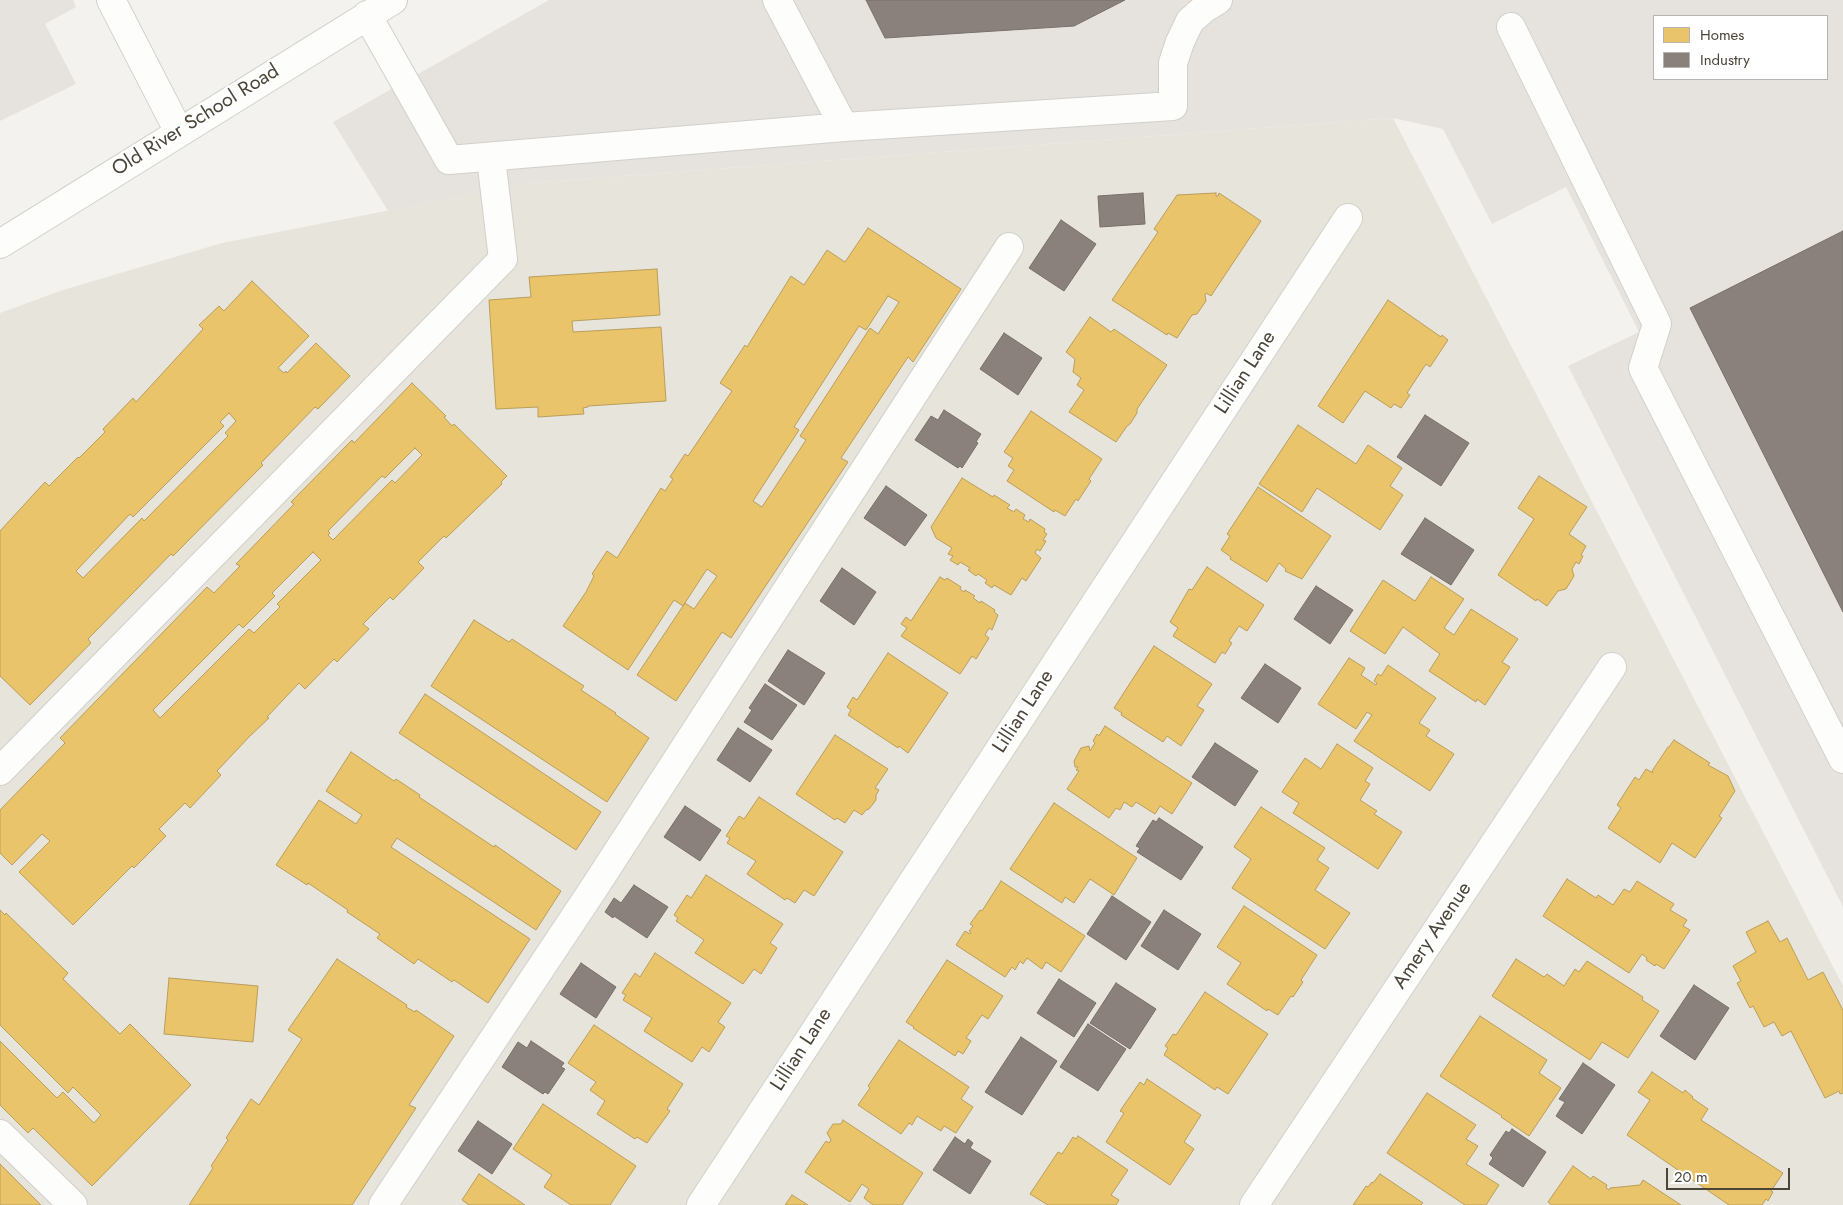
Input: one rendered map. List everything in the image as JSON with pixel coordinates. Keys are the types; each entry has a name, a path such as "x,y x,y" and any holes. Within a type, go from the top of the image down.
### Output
{"street":[{"path":"111,0 179,132"},
{"name":"Old River School Road","path":"0,244 393,0"},
{"path":"777,0 844,127"},
{"path":"367,15 449,160 492,158 844,127 1173,106 1173,63 1180,42 1190,21 1218,0"},
{"path":"1511,27 1657,324 1642,368 1843,758"},
{"path":"0,771 503,259 492,158"},
{"name":"Lillian Lane","path":"701,1205 1348,218"},
{"path":"383,1205 588,896 1009,247"},
{"name":"Amery Avenue","path":"1254,1205 1612,667"},
{"path":"0,1134 73,1205"}],"shaded area":[{"path":"0,0 73,0 76,7 45,24 76,84 0,121"},
{"path":"549,0 866,0 885,38 1074,26 1126,0 1843,0 1843,231 1690,308 1843,612 1843,907 1568,366 1639,332 1566,187 1492,224 1443,129 1393,118 529,183 388,211 333,122"},
{"path":"1393,118 1843,986 1843,1205 0,1205 0,313 63,290 222,243 529,183"}],"building: Homes":[{"path":"1216,193 1216,196 1219,193 1261,221 1211,296 1206,293 1206,301 1197,314 1192,315 1177,338 1168,333 1167,335 1112,300 1158,232 1154,229 1177,195"},
{"path":"868,228 961,289 913,362 908,357 841,458 848,462 731,638 722,632 676,701 637,675 683,606 674,600 628,670 563,626 586,592 594,576 592,574 607,551 617,558 661,488 665,491 673,479 670,477 685,454 688,456 732,391 720,383 745,345 747,347 791,276 804,285 827,250 845,262","holes":["888,296 899,302 878,334 870,328 800,436 806,440 762,507 753,501 799,430 794,427 859,326 866,330","707,569 717,576 694,609 685,603 683,606"]},
{"path":"657,269 660,315 572,321 573,332 661,327 666,401 588,406 583,408 584,414 538,417 538,407 496,409 489,300 531,297 529,277"},
{"path":"252,281 309,336 278,368 287,373 316,343 350,376 318,409 315,407 261,463 263,465 173,556 171,554 88,639 91,643 30,705 0,676 0,531 45,482 49,486 105,432 103,429 133,398 136,402 203,329 199,325 219,306 224,311","holes":["229,413 236,421 225,433 228,436 144,521 142,518 83,578 76,571 130,514 133,517 224,426 220,422"]},
{"path":"1388,300 1448,340 1430,367 1426,364 1407,393 1410,395 1401,408 1394,404 1391,408 1365,391 1343,423 1318,406"},
{"path":"1090,317 1111,332 1114,329 1167,365 1137,409 1137,413 1130,424 1116,442 1069,412 1084,390 1077,385 1081,378 1073,372 1075,359 1066,352"},
{"path":"412,383 446,416 444,417 452,426 454,424 507,476 501,482 502,484 418,562 424,568 393,600 390,597 363,624 369,629 337,662 334,659 305,689 299,683 267,717 269,718 217,771 221,775 190,808 185,803 159,829 166,836 134,868 132,866 73,925 19,872 50,841 42,834 12,865 0,853 0,810 65,743 60,738 207,587 214,593 240,566 236,564 294,504 291,502 352,440 354,443","holes":["415,448 422,455 395,483 392,480 333,540 328,535 330,533 328,531 382,476 385,478","313,552 321,560 277,604 280,607 254,633 249,629 160,718 153,710 239,624 243,628 275,596 272,593"]},
{"path":"1031,411 1102,459 1089,479 1091,481 1065,516 1055,510 1054,512 1007,481 1014,470 1008,466 1013,458 1004,452"},
{"path":"1298,425 1356,464 1368,445 1402,468 1390,486 1403,495 1380,530 1317,488 1302,512 1259,484"},
{"path":"1539,476 1587,507 1569,534 1586,546 1581,555 1583,556 1579,564 1576,562 1572,569 1574,576 1566,589 1558,591 1547,606 1537,599 1536,601 1498,575 1534,519 1518,508"},
{"path":"962,478 1010,505 1007,508 1014,512 1016,509 1025,515 1023,519 1029,522 1030,519 1045,529 1044,532 1047,534 1043,540 1046,541 1040,551 1037,549 1035,553 1041,558 1026,581 1022,578 1011,595 994,585 992,588 985,583 987,580 978,574 976,576 968,570 970,568 960,562 958,565 950,560 953,556 948,554 952,548 936,538 931,527"},
{"path":"1258,487 1331,536 1302,579 1285,571 1286,569 1279,563 1267,582 1230,559 1231,557 1221,550 1230,536 1227,534"},
{"path":"1207,567 1264,605 1247,631 1239,626 1229,641 1232,643 1225,654 1222,652 1215,663 1173,636 1178,628 1170,622 1189,589 1192,590"},
{"path":"940,577 945,580 947,578 961,587 960,589 964,592 965,590 975,596 973,598 995,610 994,612 998,615 992,630 989,628 985,635 989,638 976,659 972,656 960,674 901,636 907,628 901,624 906,617 911,621"},
{"path":"1431,577 1464,599 1444,628 1454,635 1471,609 1518,639 1502,662 1510,667 1485,705 1477,699 1476,702 1429,671 1440,654 1403,627 1385,654 1350,631 1383,580 1415,601"},
{"path":"474,620 509,642 512,639 584,686 581,690 649,738 607,802 431,686"},
{"path":"1154,646 1212,684 1197,706 1204,710 1181,746 1167,736 1163,742 1121,715 1122,713 1114,708"},
{"path":"888,653 948,693 908,753 848,715 851,710 847,707 853,697 857,700"},
{"path":"1349,658 1365,668 1361,675 1376,685 1377,683 1374,681 1378,674 1381,676 1388,665 1436,698 1419,723 1430,730 1426,736 1454,754 1430,791 1354,741 1372,715 1367,712 1356,729 1318,704"},
{"path":"425,694 601,812 576,850 399,733"},
{"path":"1105,726 1192,783 1172,814 1160,806 1155,814 1136,802 1132,807 1124,802 1120,810 1116,808 1109,818 1067,789 1079,771 1076,770 1078,767 1075,767 1074,761 1081,748 1089,746 1090,751 1095,743 1093,741 1097,734 1099,736"},
{"path":"835,735 888,769 875,788 879,790 876,800 869,809 862,815 854,810 845,823 837,818 835,820 796,794"},
{"path":"1674,740 1710,763 1708,765 1728,776 1735,791 1719,816 1722,818 1695,858 1672,843 1660,863 1608,828 1621,808 1617,805 1635,777 1639,780 1646,769 1653,773 1652,771"},
{"path":"1337,744 1373,768 1365,781 1370,784 1360,800 1377,811 1374,814 1402,832 1378,869 1293,813 1299,803 1282,792 1305,758 1321,769"},
{"path":"351,752 394,781 396,779 420,795 419,797 494,847 495,845 561,891 536,930 397,838 391,847 530,939 488,1003 418,959 414,964 377,938 380,934 347,912 348,910 308,883 307,885 276,865 319,800 356,824 362,815 326,791"},
{"path":"759,797 843,852 814,896 804,890 795,903 787,898 785,900 747,874 756,861 727,843 730,838 726,836 739,816 744,819"},
{"path":"1054,803 1137,858 1114,895 1090,879 1074,903 1065,897 1062,903 1010,869"},
{"path":"1261,807 1325,848 1317,860 1329,868 1315,890 1350,913 1325,949 1232,888 1251,859 1234,847"},
{"path":"706,875 783,924 770,943 777,948 761,974 754,969 743,984 695,953 704,940 676,921 678,918 674,915 687,895 691,898"},
{"path":"1567,879 1596,898 1598,895 1613,905 1624,889 1630,892 1637,881 1674,904 1670,910 1687,920 1683,926 1690,930 1664,969 1646,960 1647,958 1642,954 1629,973 1543,916"},
{"path":"1001,881 1085,936 1061,972 1046,962 1042,969 1027,958 1023,964 1020,961 1015,970 1012,967 1005,977 956,945 965,931 970,934 971,932 969,931 973,926 970,924 980,910 982,911"},
{"path":"1244,906 1317,955 1301,980 1303,982 1278,1015 1268,1009 1267,1011 1227,984 1241,963 1217,947"},
{"path":"0,910 5,915 6,913 68,973 63,979 120,1034 130,1024 191,1085 92,1186 33,1128 28,1133 0,1105 0,1041 57,1098 63,1092 94,1123 101,1115 73,1087 68,1093 0,1025"},
{"path":"1768,921 1780,942 1787,938 1808,980 1823,972 1843,1010 1843,1093 1840,1094 1839,1091 1825,1098 1791,1031 1782,1036 1774,1022 1764,1027 1753,1006 1750,1008 1737,983 1741,981 1733,966 1756,952 1746,932"},
{"path":"655,953 731,1003 718,1022 725,1027 709,1052 702,1047 692,1062 644,1031 652,1018 623,1000 626,995 622,993 635,973 640,977"},
{"path":"337,959 407,1005 406,1007 415,1012 416,1010 454,1036 409,1105 416,1108 352,1205 189,1205 213,1168 211,1166 228,1140 226,1138 251,1099 259,1105 302,1039 288,1030"},
{"path":"1516,959 1544,977 1547,974 1564,986 1575,969 1579,972 1587,961 1643,997 1642,1000 1659,1011 1628,1058 1602,1042 1590,1060 1492,996"},
{"path":"947,960 1003,996 988,1019 982,1015 966,1038 971,1041 963,1054 958,1051 955,1056 906,1022"},
{"path":"169,978 258,986 253,1042 164,1034"},
{"path":"1205,992 1268,1034 1228,1094 1217,1087 1215,1090 1164,1055 1168,1048 1165,1046 1173,1034 1176,1035"},
{"path":"1480,1016 1547,1060 1539,1073 1561,1088 1529,1136 1440,1076"},
{"path":"594,1025 683,1084 667,1109 670,1111 647,1143 637,1137 635,1139 597,1114 605,1101 590,1090 596,1082 568,1063"},
{"path":"899,1040 969,1087 961,1099 973,1107 956,1133 944,1126 941,1131 917,1116 912,1125 909,1123 901,1134 858,1105 870,1088 868,1086"},
{"path":"1652,1072 1683,1093 1685,1090 1692,1098 1708,1109 1701,1120 1783,1173 1771,1191 1773,1192 1768,1201 1766,1199 1762,1205 1729,1205 1627,1135 1650,1100 1638,1092"},
{"path":"1147,1079 1201,1115 1184,1142 1194,1149 1170,1185 1106,1142 1124,1113 1120,1111 1140,1082 1144,1085"},
{"path":"1427,1093 1476,1125 1466,1139 1478,1146 1466,1164 1499,1185 1486,1205 1465,1205 1387,1153"},
{"path":"543,1104 636,1166 610,1205 571,1205 544,1187 552,1175 513,1149"},
{"path":"843,1120 923,1173 902,1205 873,1205 864,1198 869,1189 862,1184 850,1202 805,1172 826,1141 829,1143 831,1140 827,1133 833,1124 841,1124"},
{"path":"1078,1136 1128,1170 1111,1195 1119,1200 1116,1205 1048,1205 1030,1194 1058,1152 1062,1154 1073,1137 1076,1139"},
{"path":"0,1164 41,1205 0,1205"},
{"path":"1573,1166 1591,1179 1593,1176 1607,1185 1606,1188 1609,1190 1610,1188 1640,1185 1643,1180 1681,1205 1552,1205 1548,1202"},
{"path":"479,1174 525,1205 469,1205 462,1200"},
{"path":"1380,1174 1423,1203 1421,1205 1353,1205 1366,1186 1368,1187 1373,1183"},
{"path":"792,1195 808,1205 785,1205"}],"building: Industry":[{"path":"866,0 1125,0 1074,26 885,38"},
{"path":"1143,193 1145,224 1100,227 1098,196"},
{"path":"1061,220 1096,244 1064,291 1029,268"},
{"path":"1843,231 1843,612 1690,308"},
{"path":"1004,333 1042,358 1018,395 980,369"},
{"path":"944,410 981,434 976,442 978,443 962,468 960,466 958,468 915,440 931,416 938,420"},
{"path":"1425,415 1469,443 1441,486 1397,457"},
{"path":"886,486 927,515 905,546 864,518"},
{"path":"1425,518 1474,550 1451,585 1401,554"},
{"path":"842,568 876,592 854,625 820,601"},
{"path":"1316,586 1353,610 1330,644 1294,619"},
{"path":"788,650 825,673 804,705 768,681"},
{"path":"1265,664 1301,688 1278,723 1241,698"},
{"path":"765,684 797,705 772,740 744,722 752,710 749,708"},
{"path":"738,728 772,750 750,782 717,760"},
{"path":"1215,743 1258,771 1235,806 1192,777"},
{"path":"685,806 721,830 700,861 664,837"},
{"path":"1159,818 1203,847 1181,880 1137,852 1140,848 1136,846 1153,820 1156,822"},
{"path":"634,885 668,907 647,938 605,912 614,898 621,903"},
{"path":"1112,896 1151,922 1126,960 1087,934"},
{"path":"1164,910 1201,934 1178,970 1141,946"},
{"path":"581,963 616,987 596,1018 560,994"},
{"path":"1059,979 1096,1003 1074,1037 1037,1013"},
{"path":"1116,983 1156,1009 1130,1049 1090,1023"},
{"path":"1694,985 1729,1008 1695,1060 1660,1036"},
{"path":"1088,1024 1126,1049 1098,1091 1060,1067"},
{"path":"1021,1037 1057,1061 1022,1115 985,1092"},
{"path":"531,1041 564,1063 561,1067 565,1069 548,1094 545,1092 543,1094 502,1067 518,1042 527,1048"},
{"path":"1583,1063 1615,1085 1582,1134 1556,1116 1565,1102 1559,1099"},
{"path":"478,1121 512,1144 492,1174 458,1151"},
{"path":"1512,1129 1546,1152 1523,1187 1489,1164 1493,1158 1490,1155 1506,1131 1509,1133"},
{"path":"955,1137 965,1144 968,1139 973,1143 970,1148 991,1161 970,1194 933,1170"}]}
